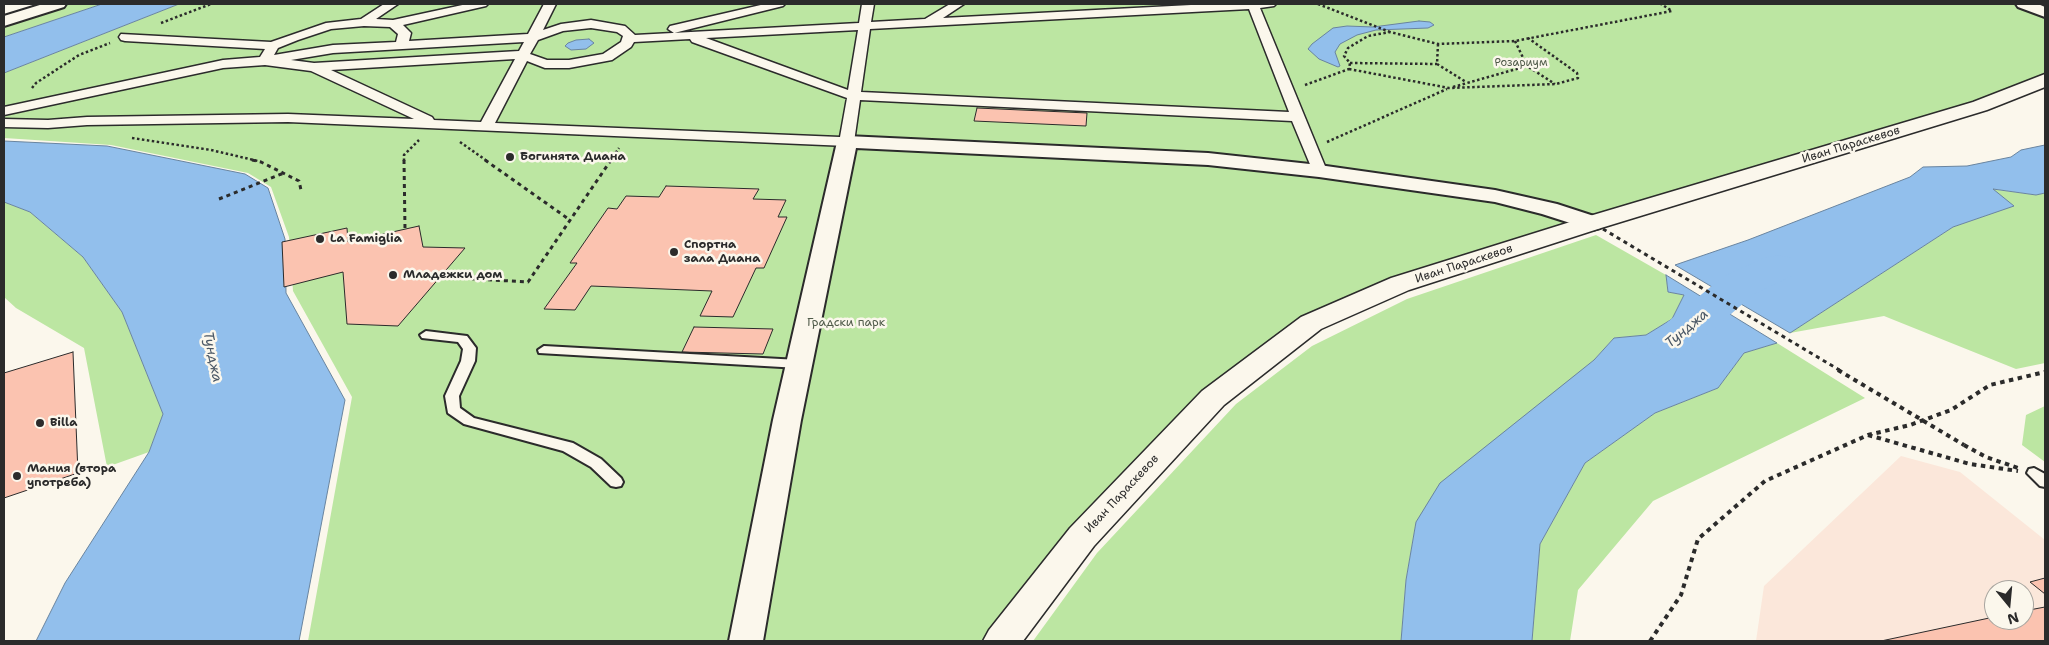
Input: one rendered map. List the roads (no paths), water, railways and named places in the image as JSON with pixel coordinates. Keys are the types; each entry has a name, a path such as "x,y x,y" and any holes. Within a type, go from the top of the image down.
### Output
{"street":[{"path":"4,21 58,4"},
{"path":"364,22 392,4"},
{"path":"125,37 273,46 294,36 330,26 364,22 393,24 482,4"},
{"path":"486,126 550,4"},
{"path":"630,39 779,4"},
{"path":"746,641 799,364 847,142 868,4"},
{"path":"927,23 958,4"},
{"path":"1144,4 1189,8"},
{"path":"1253,4 1319,171"},
{"path":"630,39 1270,4"},
{"path":"2024,4 2045,12"},
{"path":"4,7 29,13"},
{"path":"393,24 405,33 401,45"},
{"path":"10,109 223,64 266,61 333,49 531,38 561,28 591,24 620,29 629,35 630,39"},
{"path":"689,36 853,96 1297,117"},
{"path":"266,61 314,66 522,55 546,64 580,63 616,53 628,44 630,39"},
{"path":"266,61 273,46"},
{"path":"314,66 435,124"},
{"name":"Иван Параскевов","path":"1002,641 1082,537 1213,398 1311,323 1400,284 1600,228 1980,106 2045,80"},
{"path":"4,123 48,124 87,121 288,118 1208,159 1319,171 1495,196 1549,209 1600,228"}],"lane":[{"path":"426,335 462,339 470,348 468,362 452,396 453,410 469,421 568,447 596,463 616,482"},
{"path":"544,350 799,364"}],"water":[{"path":"102,4 179,4 4,73 4,37"},
{"path":"1419,21 1430,22 1434,25 1428,28 1376,30 1357,35 1340,44 1335,52 1340,66 1338,67 1319,59 1308,49 1333,28 1347,26 1373,27"},
{"path":"589,39 594,43 586,49 571,50 565,46 576,40"},
{"path":"4,141 107,146 245,174 268,188 285,239 286,293 345,400 299,641 36,641 65,583 149,452 163,414 122,312 83,257 30,212 4,202"},
{"path":"2045,145 2045,193 2036,195 1993,189 2014,206 1953,227 1790,333 1675,265 1748,240 1910,177 1923,167 1967,166 2011,157 2021,150"},
{"path":"1666,275 1777,343 1744,353 1718,388 1655,413 1585,463 1540,544 1532,641 1401,641 1406,580 1416,522 1440,483 1594,360 1614,338 1646,335 1672,319 1684,295 1668,292"}],"waterway":[{"name":"Тунджа","path":"1669,344 1739,285 1778,267"}],"place":[{"name":"Богинята Диана","path":"510,157"},
{"name":"La Famiglia","path":"320,239"},
{"name":"Спортна зала Диана","path":"674,252"},
{"name":"Младежки дом","path":"393,275"},
{"name":"Billa","path":"40,423"},
{"name":"Мания (втора употреба)","path":"17,476"}],"park label":[{"name":"Розариум","path":"1521,63"},
{"name":"Градски парк","path":"846,323"}]}
